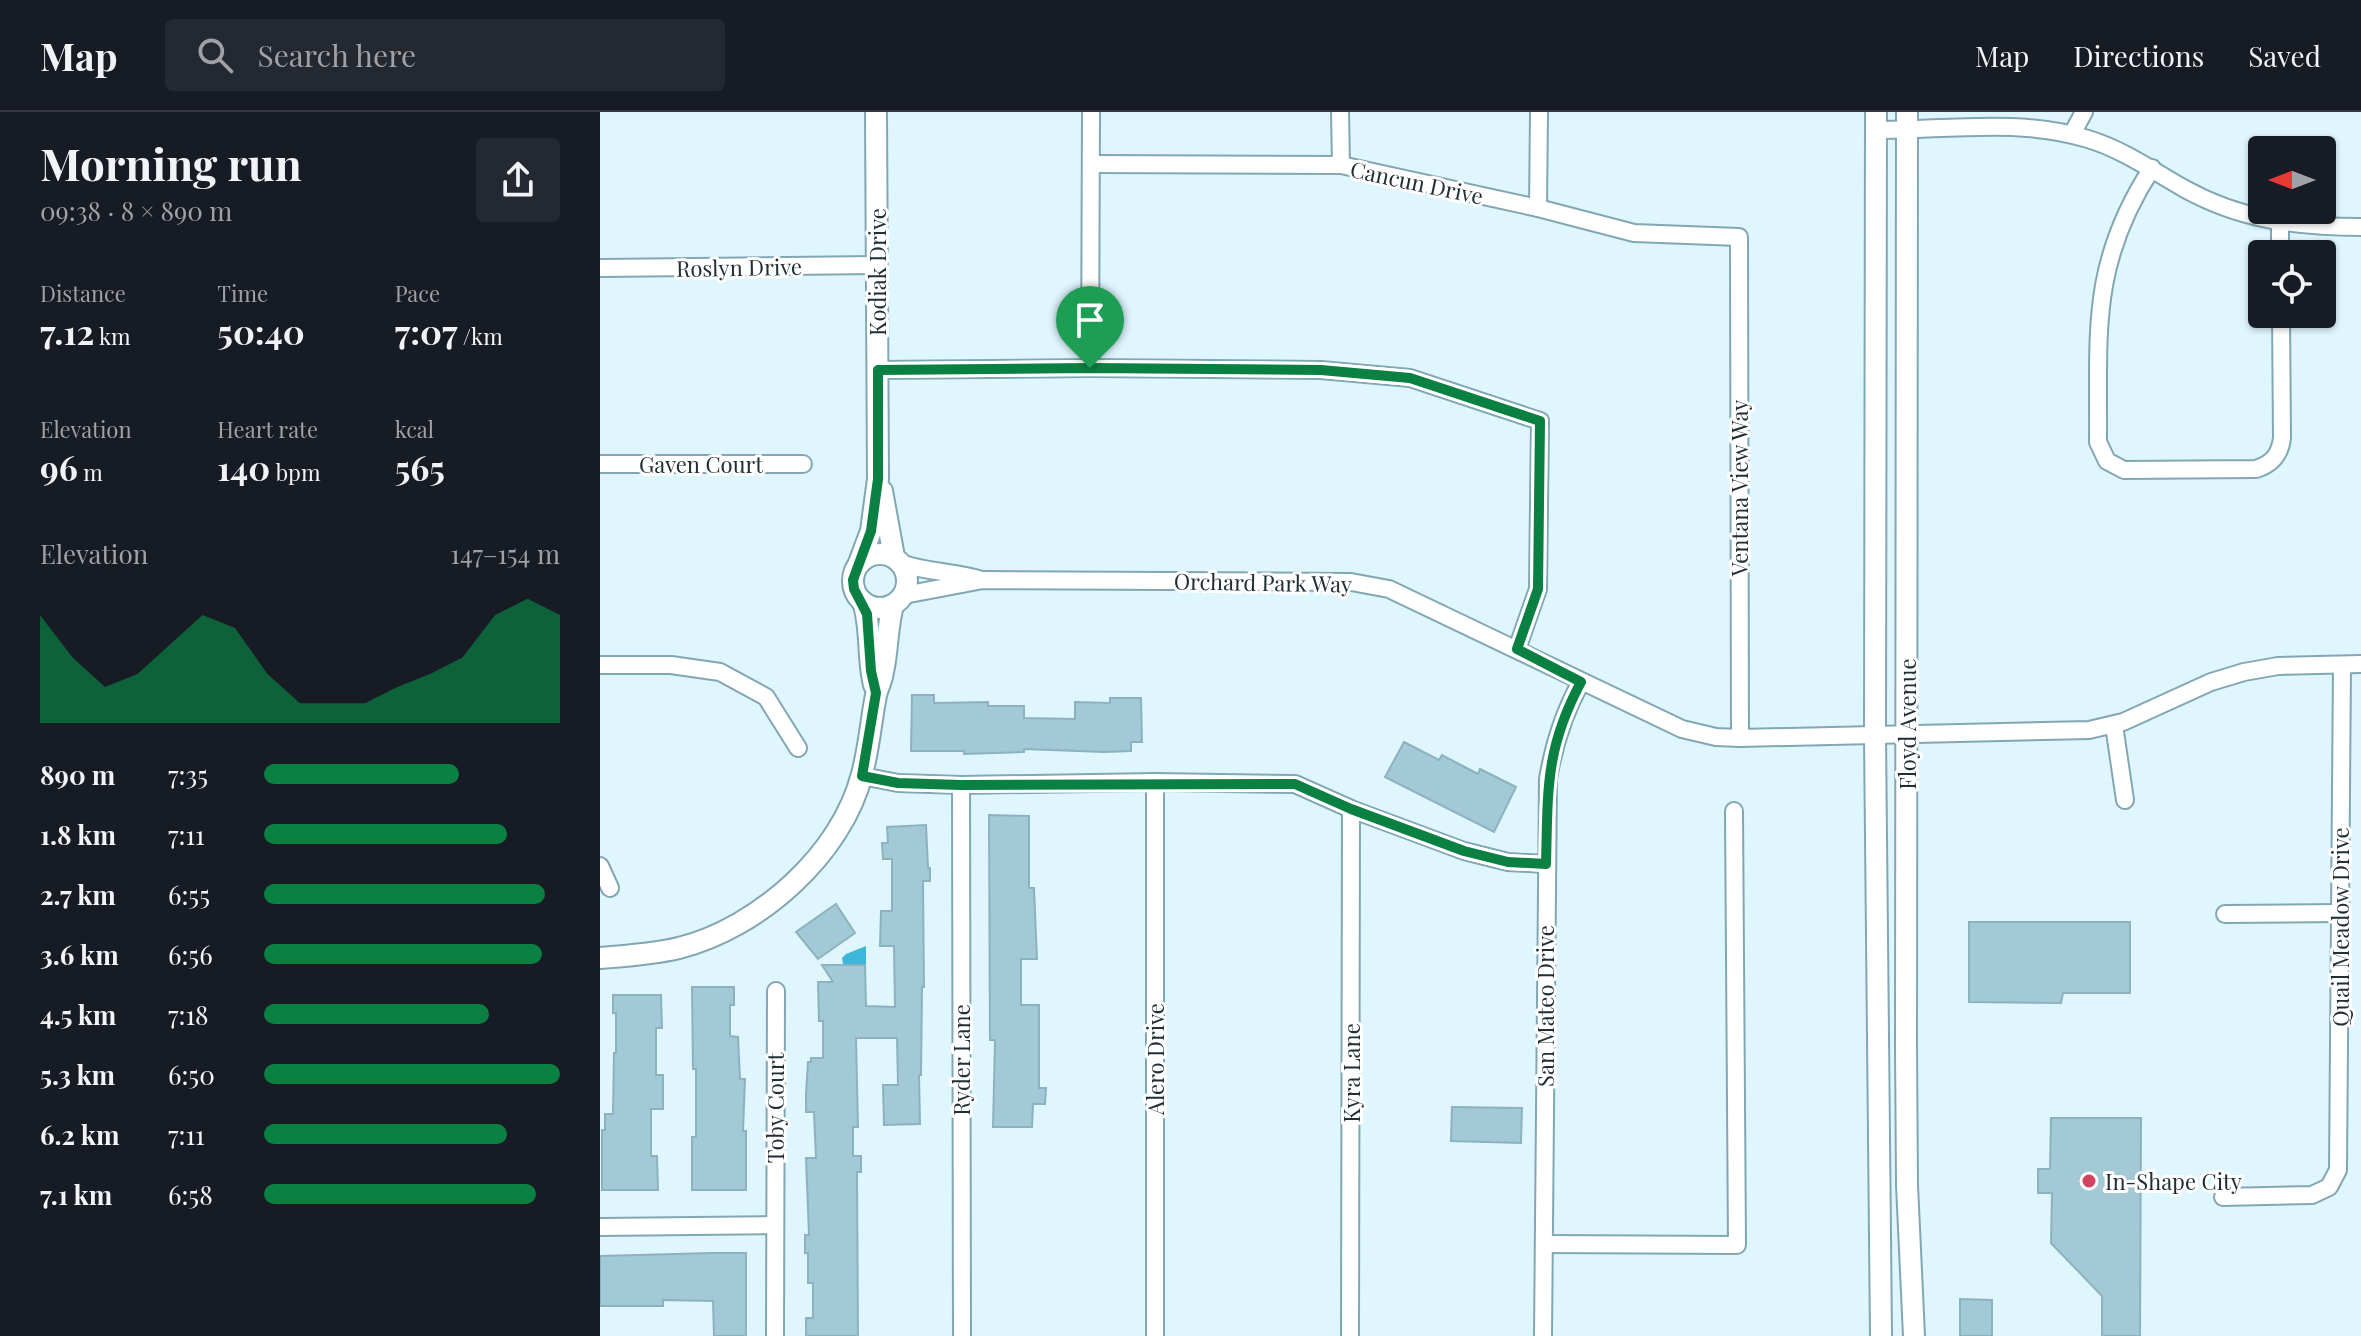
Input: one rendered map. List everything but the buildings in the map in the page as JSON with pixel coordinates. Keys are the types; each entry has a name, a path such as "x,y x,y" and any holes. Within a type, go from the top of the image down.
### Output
{"street":[{"name":"Kodiak Drive","path":"859,563 871,531 878,479 876,112"},
{"path":"1090,368 1091,112"},
{"path":"1340,112 1341,165"},
{"path":"1538,208 1539,112"},
{"path":"2072,134 2084,112"},
{"path":"1876,121 2041,129 2072,134 2121,152 2219,206 2248,214"},
{"name":"Floyd Avenue","path":"1876,121 1875,737 1881,1336"},
{"name":"Floyd Avenue","path":"1907,121 1907,1185 1914,1336"},
{"name":"Cancun Drive","path":"1091,164 1341,165 1538,208 1634,233 1739,237"},
{"path":"2152,168 2121,222 2103,281 2099,314 2098,442 2107,461 2124,470 2256,469 2274,460 2281,449 2282,438 2281,328"},
{"path":"2288,224 2361,227"},
{"name":"Ventana View Way","path":"1739,237 1740,738"},
{"name":"Roslyn Drive","path":"600,268 877,265"},
{"path":"878,370 1321,370 1410,378 1540,421 1538,589 1517,649"},
{"name":"Gaven Court","path":"600,464 803,464"},
{"name":"Kodiak Drive","path":"878,479 897,560"},
{"path":"600,958 680,948 719,934 753,915 814,864 841,825 862,776 876,693 883,671 887,631 907,581 897,560 875,554 859,563 853,580 857,596 863,602 879,608 898,600"},
{"name":"Orchard Park Way","path":"897,560 930,571 983,580"},
{"name":"Orchard Park Way","path":"898,600 983,580 1351,582 1389,589 1682,729 1716,737 2062,732 2114,725 2211,682 2244,672 2278,666 2361,664"},
{"path":"863,602 876,693"},
{"path":"600,665 671,665 720,672 766,697 798,748"},
{"name":"Quail Meadow Drive","path":"2223,1197 2312,1195 2329,1187 2338,1170 2342,665"},
{"name":"San Mateo Drive","path":"1543,1336 1548,779 1554,742 1581,682"},
{"path":"2114,725 2125,800"},
{"path":"862,776 898,783 961,785 1155,782 1295,784 1351,809 1464,851 1508,862 1546,864"},
{"name":"Alero Drive","path":"1155,782 1155,1336"},
{"name":"Ryder Lane","path":"961,785 962,1336"},
{"name":"Kyra Lane","path":"1350,1336 1351,809"},
{"path":"1544,1244 1737,1245 1734,811"},
{"path":"600,866 610,888"},
{"path":"2225,914 2340,913"},
{"name":"Toby Court","path":"775,1336 776,991"},
{"path":"600,1227 775,1225"}],"water":[{"path":"866,946 866,964 843,964 842,958 846,954"}],"place":[{"name":"In-Shape City","path":"2089,1181"}],"route":[{"path":"1090,368 1321,370 1410,378 1540,421 1538,589 1517,649 1581,682 1554,742 1548,779 1546,864 1508,862 1464,851 1351,809 1295,784 1155,782 961,785 898,783 862,776 876,693 871,671 867,614 854,589 853,580 871,531 878,479 878,370 1090,368"}]}
